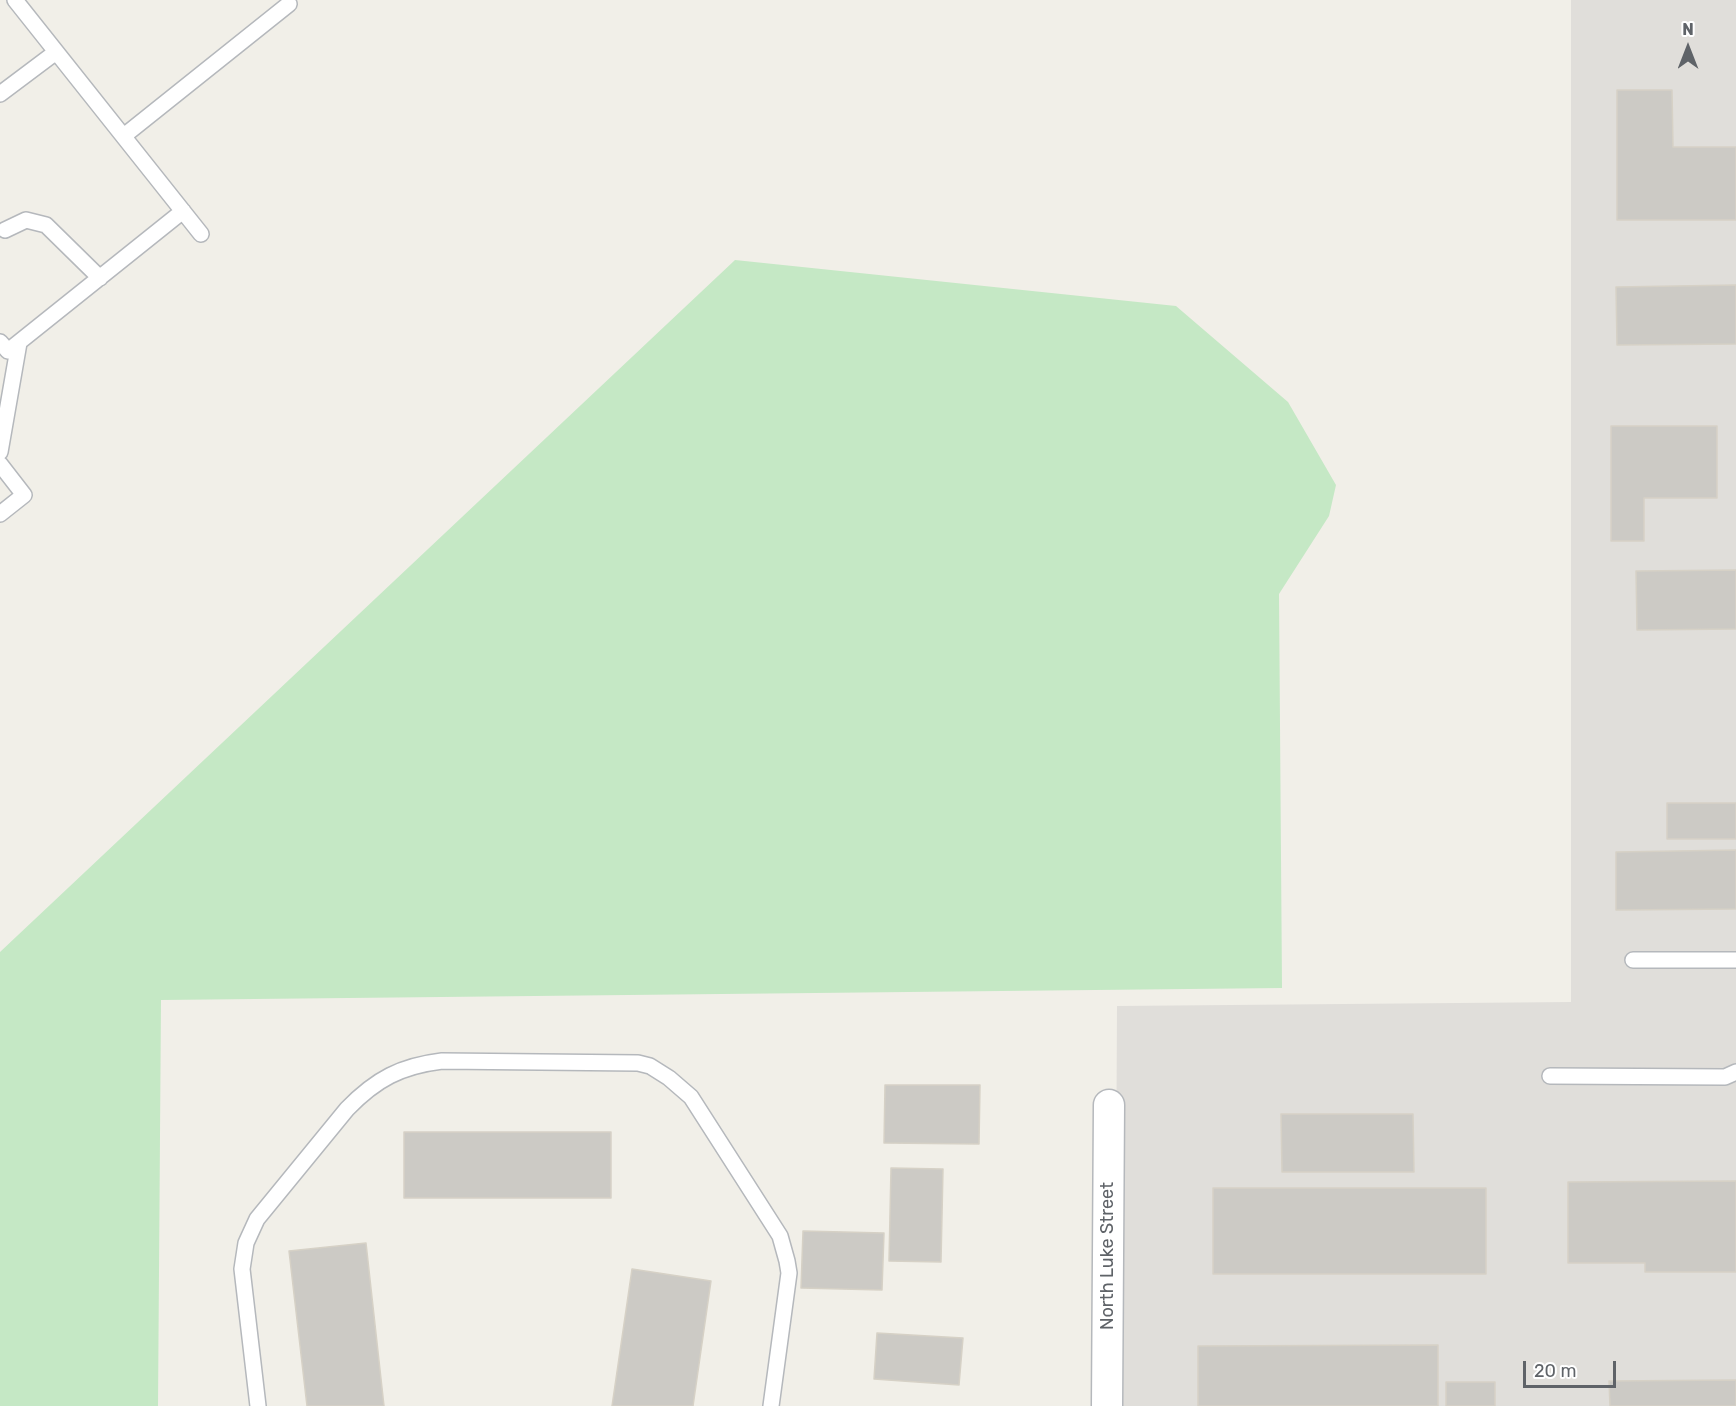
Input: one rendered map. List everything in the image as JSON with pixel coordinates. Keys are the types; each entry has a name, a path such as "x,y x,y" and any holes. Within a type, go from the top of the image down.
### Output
{"street":[{"name":"North Luke Street","path":"1107,1406 1109,1106"}],"lane":[{"path":"15,0 201,234"},
{"path":"124,135 289,4"},
{"path":"0,94 56,52"},
{"path":"0,342 8,351 183,211"},
{"path":"5,230 26,220 46,225 100,278"},
{"path":"0,452 19,342"},
{"path":"0,464 24,495 0,514"},
{"path":"1633,960 1736,960"},
{"path":"258,1406 242,1269 246,1243 257,1219 347,1108 363,1093 393,1073 423,1063 442,1061 638,1063 650,1066 669,1078 691,1097 780,1236 788,1261 789,1274 771,1406"},
{"path":"1550,1076 1725,1077 1736,1072"}],"shaded area":[{"path":"1571,0 1736,0 1736,1406 1115,1406 1117,1006 1571,1002"}],"green space":[{"path":"735,260 1176,306 1288,402 1336,485 1329,516 1279,594 1282,988 161,1000 158,1406 0,1406 0,952"}],"building":[{"path":"1617,90 1672,90 1673,147 1736,147 1736,220 1617,220"},
{"path":"1736,285 1736,344 1617,345 1616,287"},
{"path":"1611,426 1717,426 1717,498 1644,498 1644,541 1611,541"},
{"path":"1736,570 1736,629 1637,630 1636,571"},
{"path":"1667,803 1736,803 1736,839 1667,839"},
{"path":"1736,850 1736,909 1616,910 1616,852"},
{"path":"885,1085 980,1085 979,1144 884,1143"},
{"path":"1281,1114 1413,1114 1414,1172 1282,1172"},
{"path":"404,1132 611,1132 611,1198 404,1198"},
{"path":"891,1168 943,1169 941,1262 889,1261"},
{"path":"1736,1181 1736,1272 1645,1272 1645,1263 1568,1263 1568,1182"},
{"path":"1213,1188 1486,1188 1486,1274 1213,1274"},
{"path":"803,1231 884,1233 882,1290 801,1288"},
{"path":"366,1243 384,1406 307,1406 289,1251"},
{"path":"632,1269 711,1281 693,1406 612,1406"},
{"path":"877,1333 963,1338 959,1385 874,1379"},
{"path":"1438,1345 1438,1406 1198,1406 1198,1346"},
{"path":"1736,1380 1736,1406 1610,1406 1609,1381"},
{"path":"1446,1382 1495,1382 1495,1406 1446,1406"}]}
